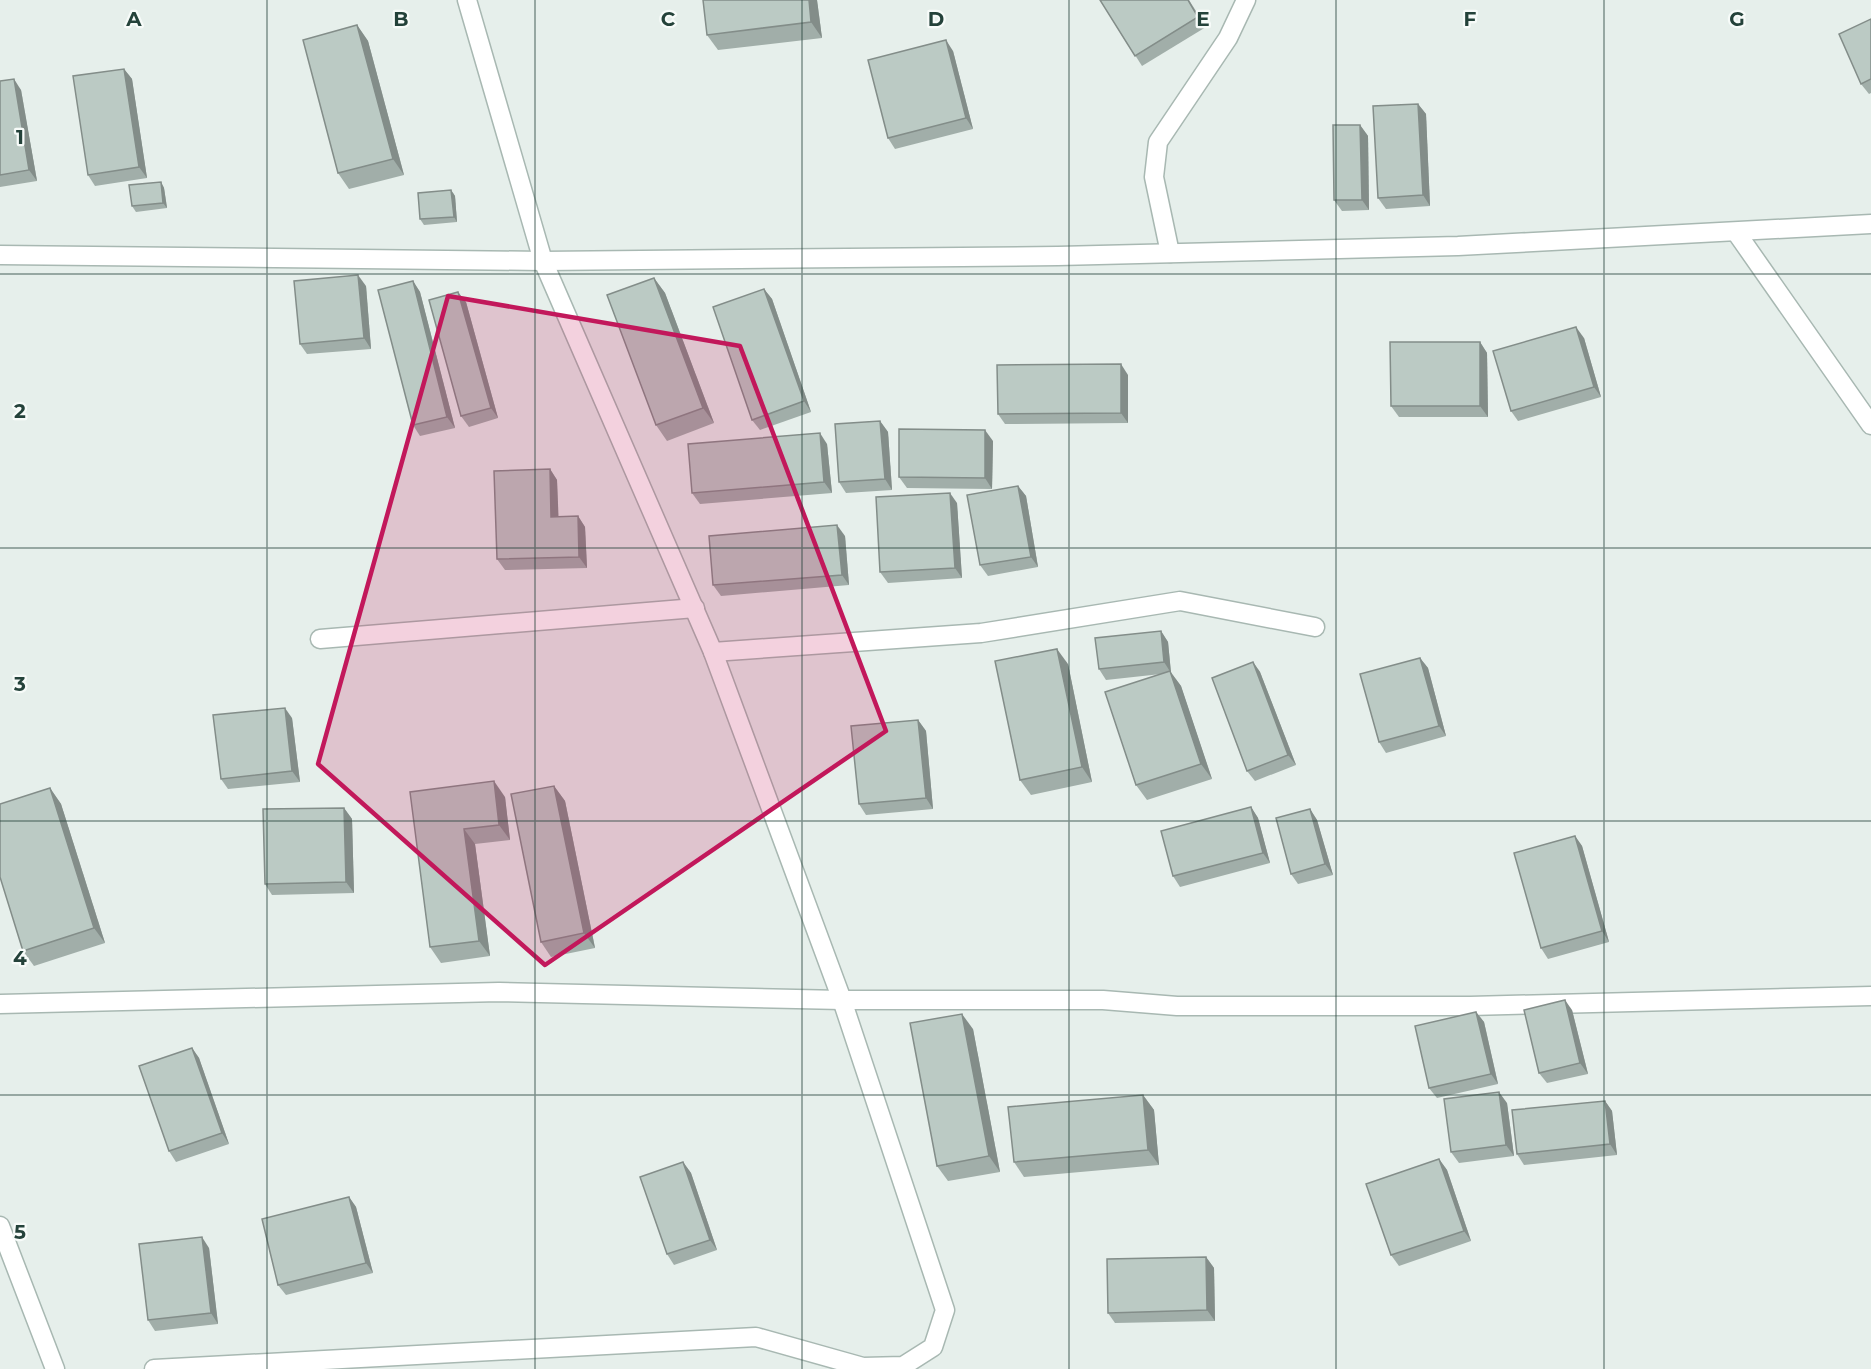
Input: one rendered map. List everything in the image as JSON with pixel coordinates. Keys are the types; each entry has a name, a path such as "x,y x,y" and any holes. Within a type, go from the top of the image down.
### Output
{"street":[{"path":"154,1369 756,1337 863,1367 903,1366 933,1347 945,1310 842,1000 713,652 543,261 467,0"},
{"path":"1170,253 1154,177 1158,142 1228,39 1246,0"},
{"path":"0,255 543,261 1170,253 1458,246 1871,224"},
{"path":"1736,232 1871,425"},
{"path":"713,652 981,633 1180,601 1315,627"},
{"path":"320,639 695,608"},
{"path":"0,1004 499,992 842,1000 1104,1000 1178,1006 1470,1006 1871,996"},
{"path":"0,1226 55,1369"}],"highlighted area":[{"path":"448,296 740,346 886,731 545,965 318,764"}],"building":[{"path":"703,0 809,0 811,22 707,35"},
{"path":"1100,0 1188,0 1198,17 1135,56"},
{"path":"1871,19 1871,79 1861,84 1839,34"},
{"path":"357,25 393,159 338,173 303,40"},
{"path":"946,40 966,118 888,138 868,60"},
{"path":"124,69 139,167 88,175 73,76"},
{"path":"14,79 29,170 0,175 0,81"},
{"path":"1418,104 1423,195 1378,198 1373,106"},
{"path":"1333,125 1360,125 1362,200 1334,200"},
{"path":"161,182 163,203 132,206 129,185"},
{"path":"451,190 454,217 420,219 418,193"},
{"path":"358,275 364,338 300,344 294,281"},
{"path":"654,278 703,408 656,425 607,295"},
{"path":"413,281 447,417 413,425 378,290"},
{"path":"764,289 804,401 752,420 713,307"},
{"path":"458,292 491,408 461,416 429,300"},
{"path":"1576,327 1594,387 1511,411 1493,351"},
{"path":"1390,342 1480,342 1480,406 1391,406"},
{"path":"1121,364 1121,413 998,414 997,365"},
{"path":"880,421 885,479 839,482 835,424"},
{"path":"899,429 985,430 985,478 899,477"},
{"path":"820,433 824,482 692,493 688,444"},
{"path":"550,469 551,517 578,516 579,557 497,559 494,471"},
{"path":"1018,486 1031,557 980,565 967,495"},
{"path":"950,493 955,568 880,572 876,497"},
{"path":"837,525 842,575 713,585 709,536"},
{"path":"1161,631 1164,662 1099,669 1095,638"},
{"path":"1057,649 1082,767 1020,780 995,661"},
{"path":"1420,658 1439,726 1379,742 1360,674"},
{"path":"1253,662 1288,755 1247,771 1212,678"},
{"path":"1170,671 1201,764 1136,785 1105,692"},
{"path":"285,708 292,771 221,779 213,715"},
{"path":"918,720 926,798 859,804 851,726"},
{"path":"494,781 499,825 464,829 479,941 430,947 410,792"},
{"path":"554,786 584,933 541,942 511,794"},
{"path":"50,788 94,928 23,951 0,877 0,804"},
{"path":"1251,807 1263,853 1173,876 1161,831"},
{"path":"344,808 346,882 265,884 263,809"},
{"path":"1310,809 1325,864 1291,874 1276,818"},
{"path":"1575,836 1602,931 1541,948 1514,853"},
{"path":"1565,1000 1580,1063 1539,1073 1524,1010"},
{"path":"1476,1012 1491,1074 1429,1088 1415,1026"},
{"path":"962,1014 989,1156 937,1166 910,1023"},
{"path":"192,1048 222,1133 169,1151 139,1066"},
{"path":"1499,1092 1506,1145 1451,1152 1444,1099"},
{"path":"1143,1095 1148,1150 1014,1162 1008,1107"},
{"path":"1605,1101 1610,1144 1517,1154 1512,1110"},
{"path":"1439,1159 1464,1231 1391,1255 1366,1184"},
{"path":"683,1162 710,1240 667,1254 640,1177"},
{"path":"349,1197 366,1263 278,1285 262,1219"},
{"path":"202,1237 211,1313 148,1320 139,1244"},
{"path":"1206,1257 1207,1310 1108,1313 1107,1259"}]}
